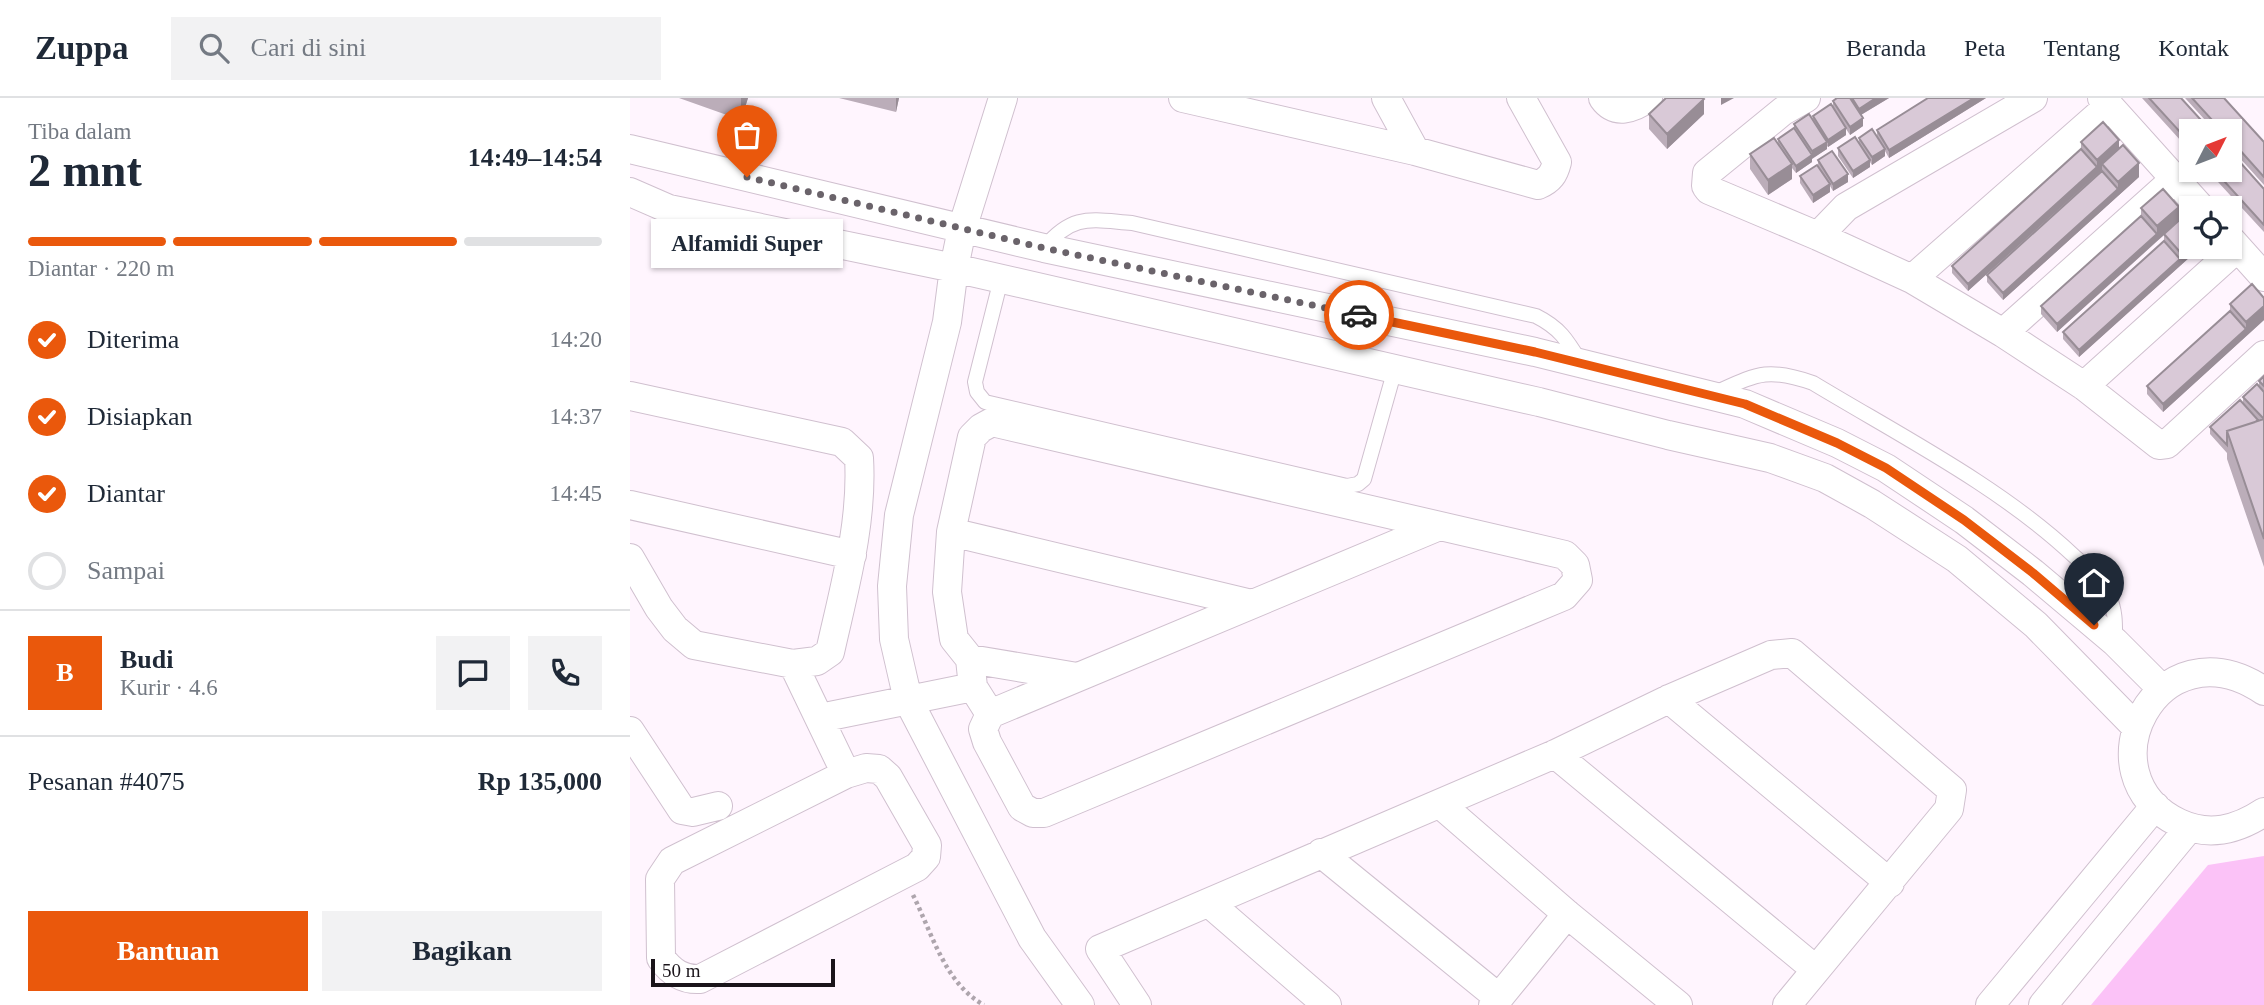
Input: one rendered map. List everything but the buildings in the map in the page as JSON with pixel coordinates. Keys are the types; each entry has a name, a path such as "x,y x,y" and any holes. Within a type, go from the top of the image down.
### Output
{"street":[{"path":"1003,98 962,229 947,322 899,514 892,586 894,639 908,700 1032,938 1080,1005"},
{"path":"1183,98 1267,109 1538,185 1547,182 1555,172 1556,162 1521,98"},
{"path":"1386,98 1415,151"},
{"path":"1603,98 1612,108 1622,110 1648,98"},
{"path":"1806,98 1783,111 1707,173 1706,187 1912,279 2003,333 2084,386 2159,445 2167,444 2264,355"},
{"path":"1818,236 1846,207 2033,98"},
{"path":"1912,279 2105,102 2190,196"},
{"path":"630,149 1044,248 1581,364 1745,404 1837,443 1886,468 1964,520 2033,573 2115,642 2162,689"},
{"path":"2003,333 2175,179"},
{"path":"630,192 669,209 954,268 1770,458 1825,478 1872,504 1957,559 2036,625 2136,727"},
{"path":"2242,254 2264,277"},
{"path":"2084,386 2217,259"},
{"path":"630,396 842,442 859,458 860,477 852,555 830,652 817,661 793,664 695,645 675,629 659,608 630,558"},
{"path":"990,714 973,687 970,659 954,639 947,592 951,532 972,437 992,422 1564,555 1575,565 1578,580 1564,596 1044,813 1033,813 1022,807 993,753 983,729 990,714 1437,527"},
{"path":"630,505 852,555"},
{"path":"951,532 1252,604"},
{"path":"1137,1005 1100,949 1555,754 1771,655 1792,653 1952,790 1949,809 1787,1005"},
{"path":"970,659 1078,677"},
{"path":"793,664 846,774"},
{"path":"2258,824 2209,831 2189,828 2171,819 2155,806 2142,789 2134,769 2133,748 2136,727 2146,706 2162,689 2182,677 2203,672 2225,673 2247,679 2264,691"},
{"path":"820,718 973,687"},
{"path":"1670,699 1890,883"},
{"path":"630,731 682,810 693,813 718,806"},
{"path":"1555,754 1815,969"},
{"path":"866,768 879,769 888,777 927,845 926,857 917,867 700,979 686,980 668,967 661,958 660,879 672,861 846,774 866,768"},
{"path":"1440,804 1567,914 1659,999"},
{"path":"1990,1005 2155,806"},
{"path":"2043,1005 2189,828"},
{"path":"1321,853 1496,1002 1567,914"},
{"path":"1209,904 1327,1005"}],"lane":[{"path":"1044,248 1055,234 1068,225 1087,220 1132,223 1536,316 1552,324 1564,336 1581,364"},
{"path":"1001,279 975,382 977,393 985,402 1347,486 1358,484 1364,479 1395,369"},
{"path":"1710,396 1768,373 1791,375 1813,383 1990,490 2048,531 2090,570 2108,594 2116,616 2115,642"}],"path":[{"path":"920,910 938,950 967,996 984,1005"}],"shaded area":[{"path":"2264,856 2264,1005 2091,1005 2208,865"}],"way so far":[{"path":"747,177 1044,248 1359,315"}],"place":[{"name":"Alfamidi Super","path":"747,177"}],"route":[{"path":"1359,315 1535,352 1745,404 1837,443 1886,468 1964,520 2033,573 2094,625"}]}
